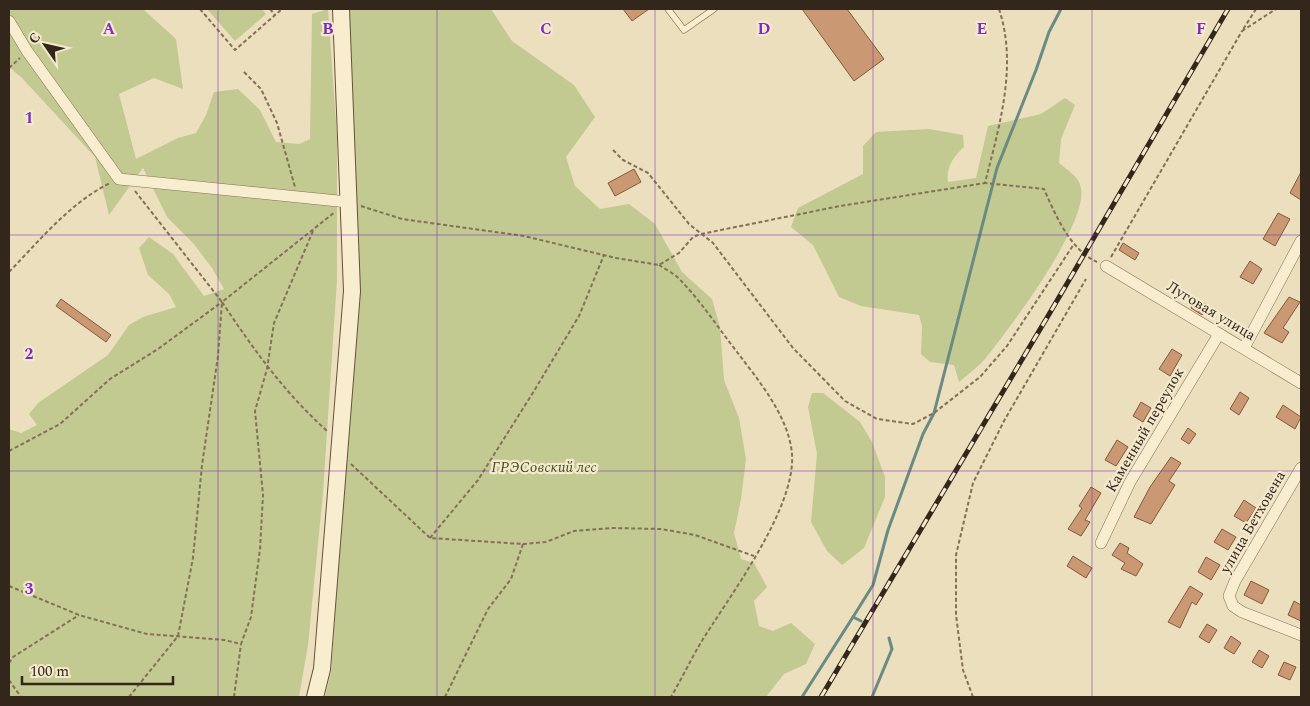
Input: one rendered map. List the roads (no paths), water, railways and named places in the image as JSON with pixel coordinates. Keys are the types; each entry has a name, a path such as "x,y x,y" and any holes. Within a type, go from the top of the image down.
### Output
{"main road":[{"path":"315,697 322,669 352,291 340,9"}],"street":[{"path":"9,21 27,51 119,179 348,202"},
{"path":"1244,348 1301,241"},
{"name":"Луговая улица","path":"1106,266 1301,383"},
{"name":"Каменный переулок","path":"1101,543 1130,482 1219,334"},
{"name":"улица Бетховена","path":"1301,468 1229,596 1233,606 1242,612 1301,635"}],"lane":[{"path":"668,9 684,30 714,9"}],"waterway":[{"path":"861,621 853,617 873,585 888,530 923,434 934,413 997,168 1049,32 1061,9"},
{"path":"802,697 853,617"},
{"path":"872,697 892,649 889,638"}],"railway":[{"path":"821,697 1228,9"}],"park label":[{"name":"ГРЭСовский лес","path":"544,467"}]}
